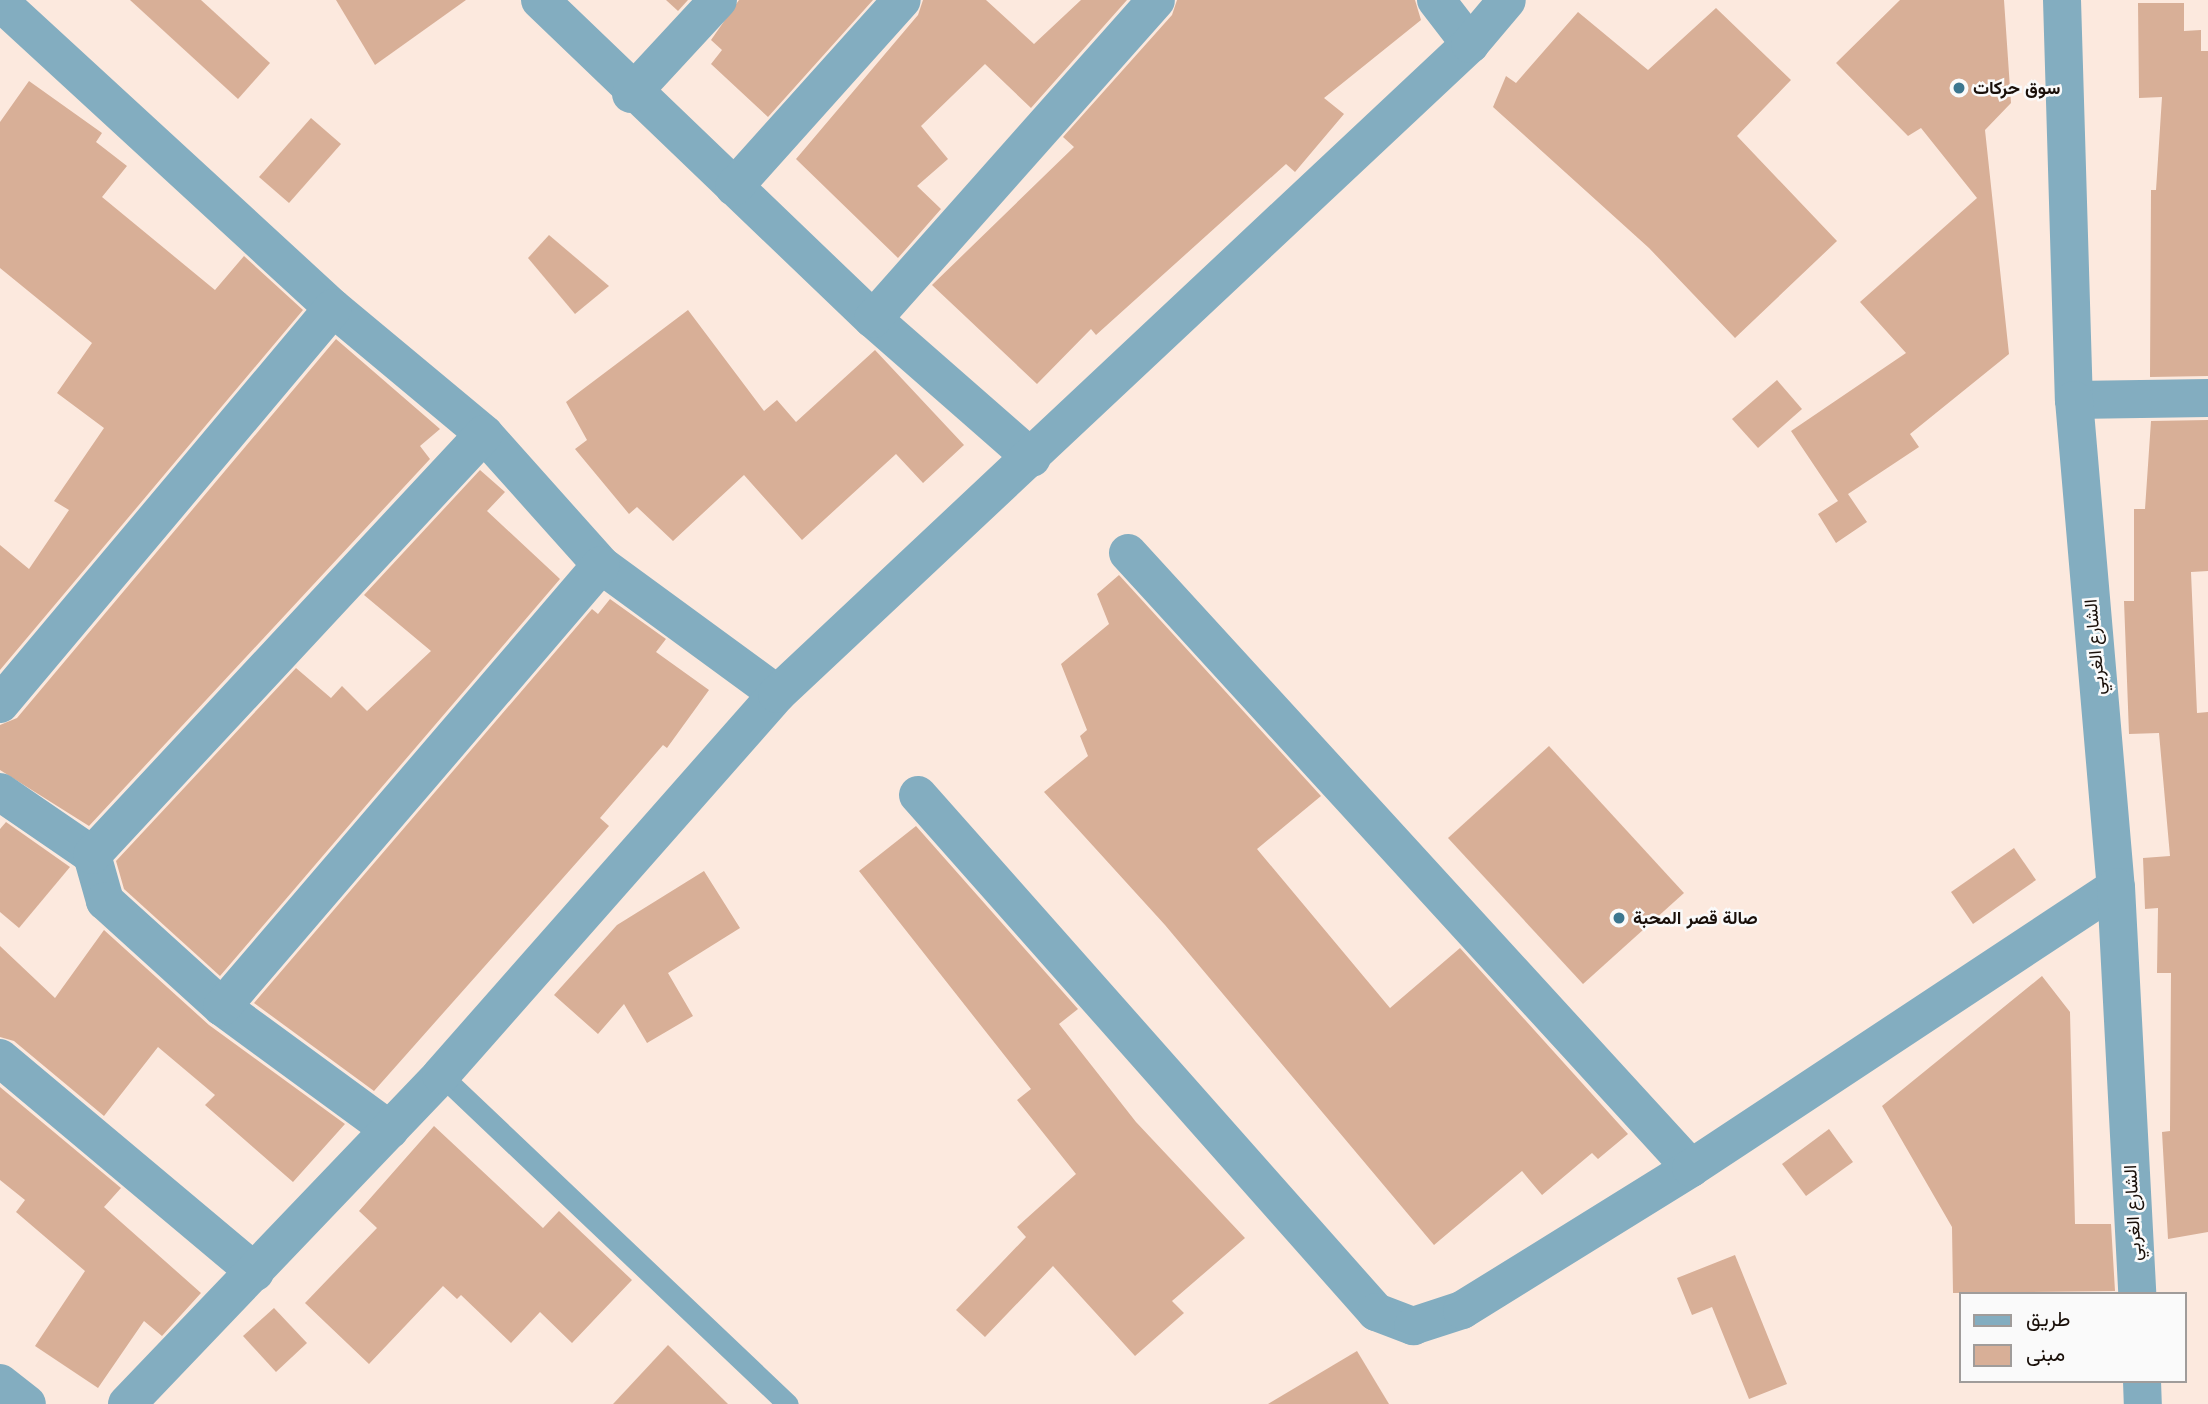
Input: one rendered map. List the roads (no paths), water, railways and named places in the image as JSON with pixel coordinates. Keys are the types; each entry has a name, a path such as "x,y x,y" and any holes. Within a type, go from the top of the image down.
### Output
{"street":[{"path":"540,0 631,94 873,319 1032,457"},
{"path":"631,94 718,0"},
{"path":"734,187 902,0"},
{"path":"873,319 1156,0"},
{"path":"1436,0 1470,44"},
{"path":"127,1404 441,1075 777,694 1470,44 1507,0"},
{"name":"الشارع الغربي","path":"2062,0 2074,400 2116,887 2137,1292"},
{"path":"2,9 334,308 484,434 601,565 777,694"},
{"path":"0,704 334,308"},
{"path":"2074,400 2208,398"},
{"path":"92,855 484,434"},
{"path":"1128,553 1691,1168"},
{"path":"222,1007 601,565"},
{"path":"0,792 92,855 105,901 222,1007 390,1130"},
{"path":"918,795 1376,1312 1393,1323 1434,1324 1462,1310 1691,1168 2116,887"},
{"path":"0,1058 255,1272"},
{"path":"0,1382 27,1404"},
{"path":"2142,1383 2143,1404"}],"lane":[{"path":"441,1075 788,1404"}],"place":[{"name":"سوق حركات","path":"1959,88"},
{"name":"صالة قصر المحبة","path":"1619,918"}]}
